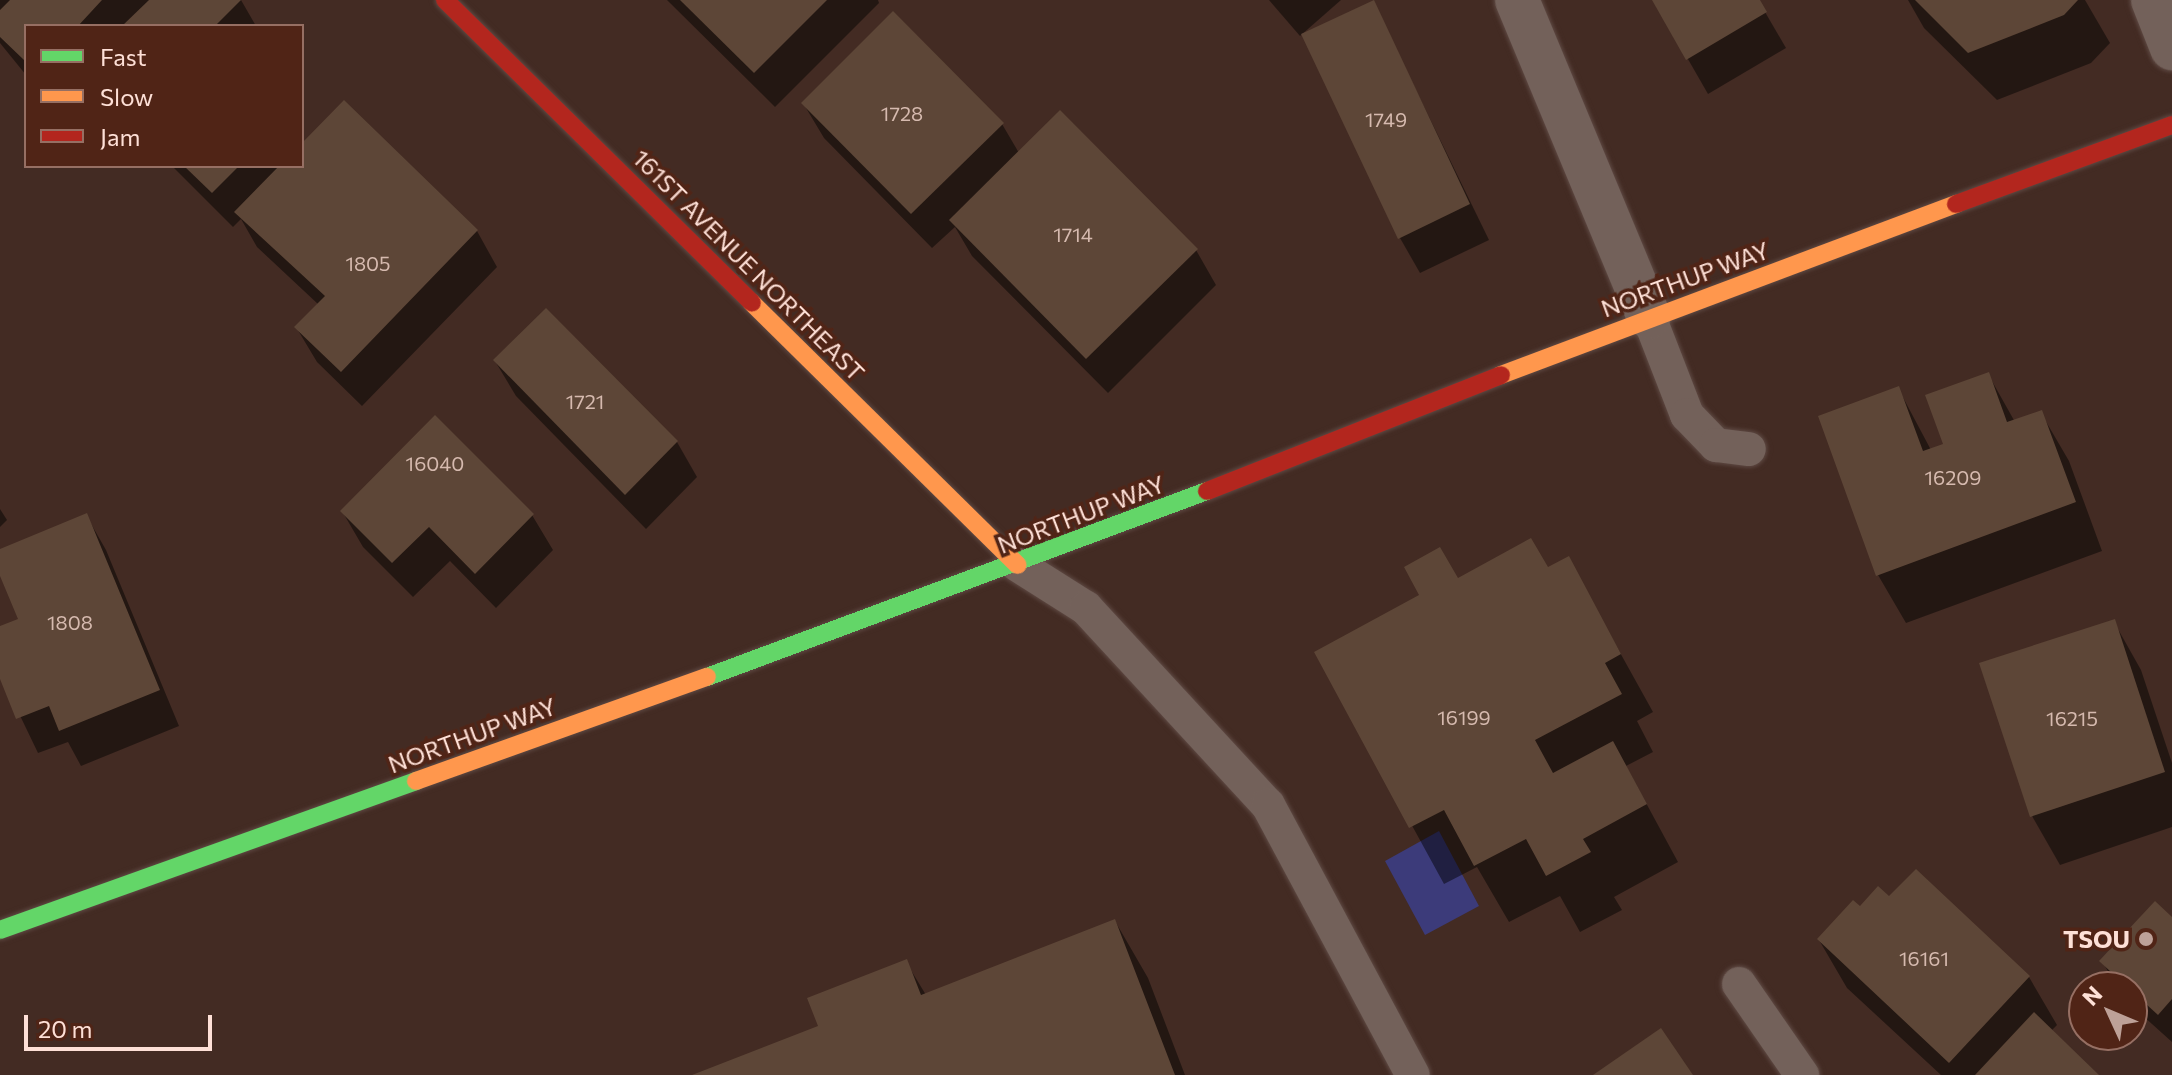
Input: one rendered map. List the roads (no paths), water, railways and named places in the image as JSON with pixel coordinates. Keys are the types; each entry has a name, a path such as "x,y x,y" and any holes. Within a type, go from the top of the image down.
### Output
{"street":[{"name":"161ST AVENUE NORTHEAST","path":"445,0 1018,565"},
{"path":"1517,0 1649,317"},
{"path":"2153,0 2172,48"},
{"name":"NORTHUP WAY","path":"0,930 1018,565 1649,317 2172,125"}],"lane":[{"path":"1649,317 1687,415 1716,445 1749,449"},
{"path":"1018,565 1086,608 1268,805 1413,1075"},
{"path":"1739,984 1802,1075"}],"place":[{"name":"TSOU","path":"2146,939"}]}
